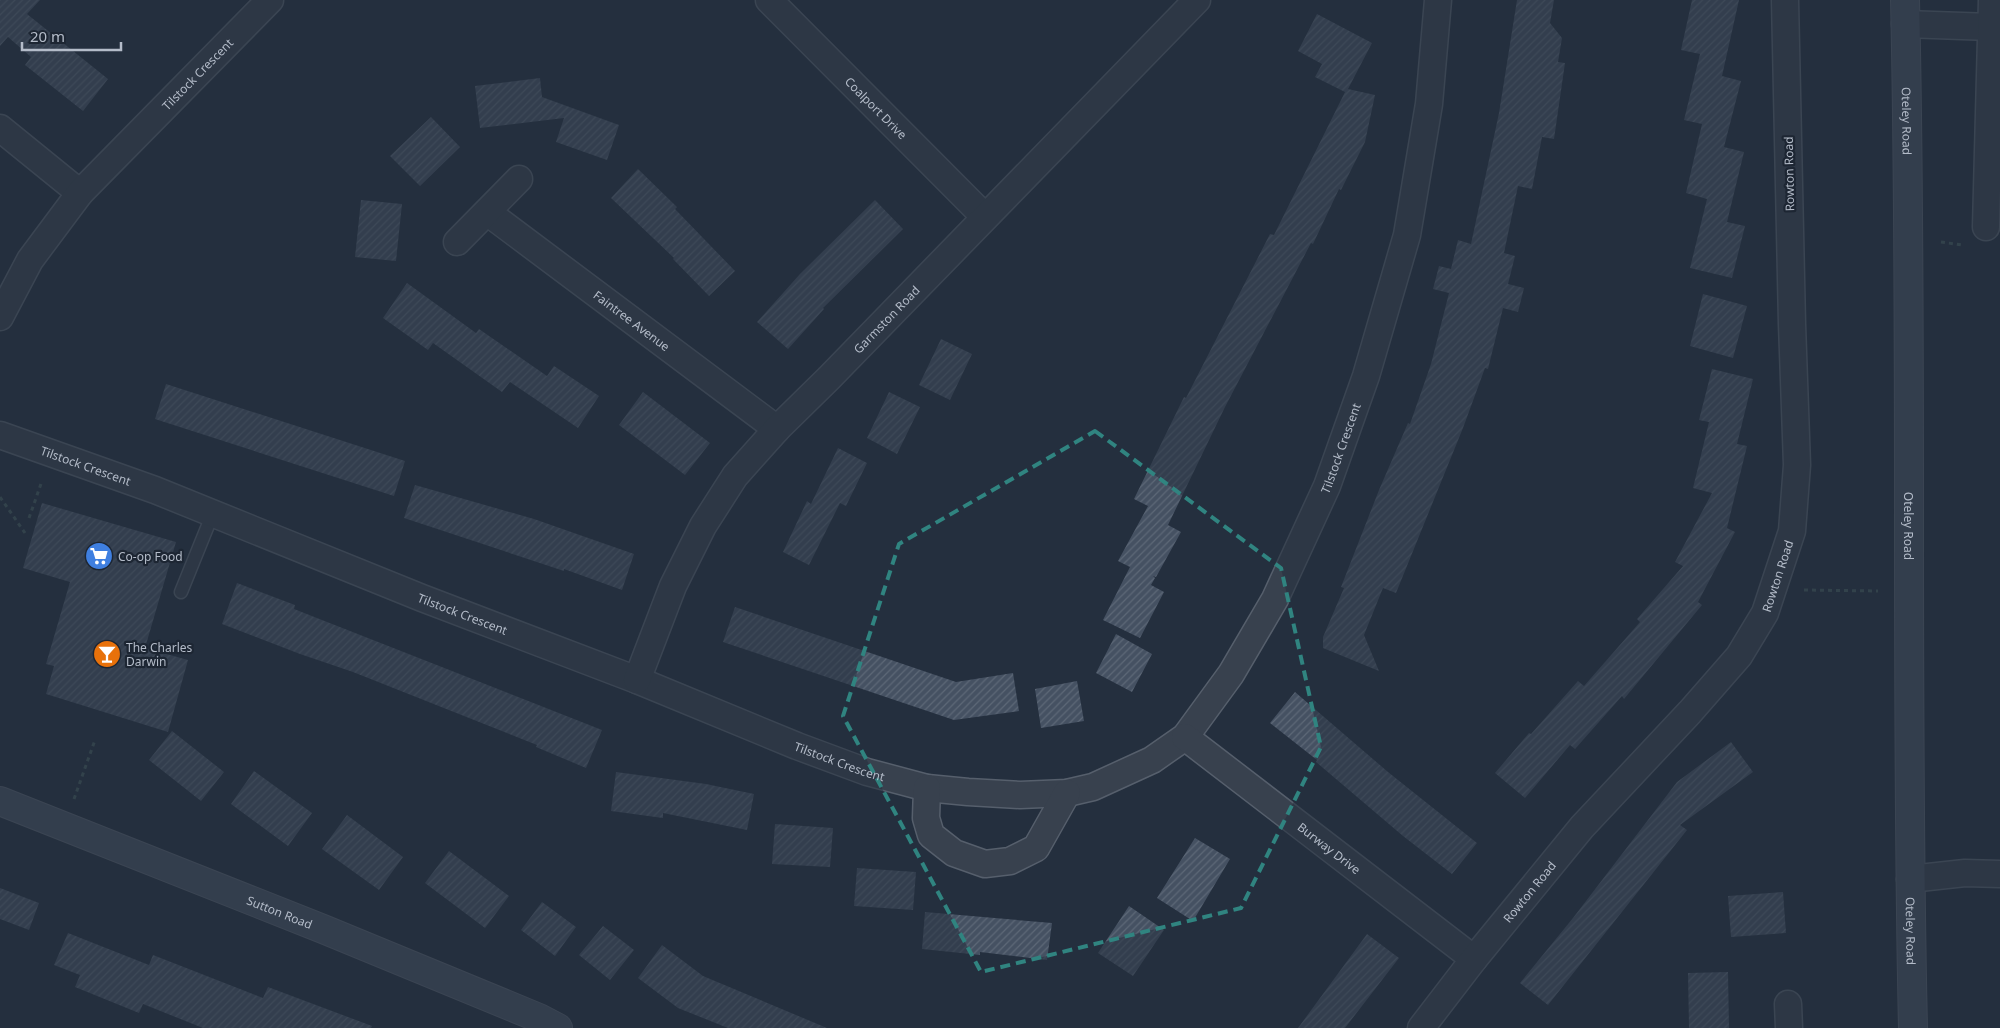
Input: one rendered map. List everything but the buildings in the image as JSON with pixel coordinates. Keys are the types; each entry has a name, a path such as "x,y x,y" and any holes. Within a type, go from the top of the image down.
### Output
{"main road":[{"name":"Oteley Road","path":"1905,12 1909,178 1910,878 1913,1028"},
{"name":"Sutton Road","path":"0,801 323,929 558,1028"}],"street":[{"name":"Tilstock Crescent","path":"0,317 30,260 80,193 270,0"},
{"name":"Coalport Drive","path":"768,0 985,217"},
{"name":"Garmston Road","path":"637,680 673,586 704,526 735,476 776,429 1197,0"},
{"name":"Tilstock Crescent","path":"0,435 155,490 422,598 637,680 797,746 867,772 927,788 1020,795 1067,793 1093,787 1123,775 1152,760 1186,737 1231,674 1275,599 1327,486 1366,376 1407,235 1429,104 1438,0"},
{"name":"Rowton Road","path":"1421,1028 1474,959 1582,827 1690,712 1739,656 1765,613 1792,531 1797,465 1785,0"},
{"path":"1986,226 1992,0"},
{"name":"Oteley Road","path":"1905,12 1991,27"},
{"path":"0,128 80,193"},
{"path":"457,242 519,179"},
{"name":"Faintree Avenue","path":"487,212 776,429"},
{"name":"Burway Drive","path":"1186,737 1474,959"},
{"path":"927,788 926,818 931,835 954,853 985,864 1010,861 1036,848 1067,793"},
{"path":"1910,878 1965,874 2000,874"}],"lane":[{"path":"180,592 213,513"}],"path":[{"path":"30,518 51,453"},
{"path":"0,497 25,533"},
{"path":"1773,590 1888,591"},
{"path":"73,802 95,740"}],"highlighted area":[{"path":"1095,431 1281,568 1321,747 1241,908 981,972 843,716 899,544"}],"place":[{"name":"Co-op Food","path":"99,556"},
{"name":"The Charles Darwin","path":"107,654"}]}
